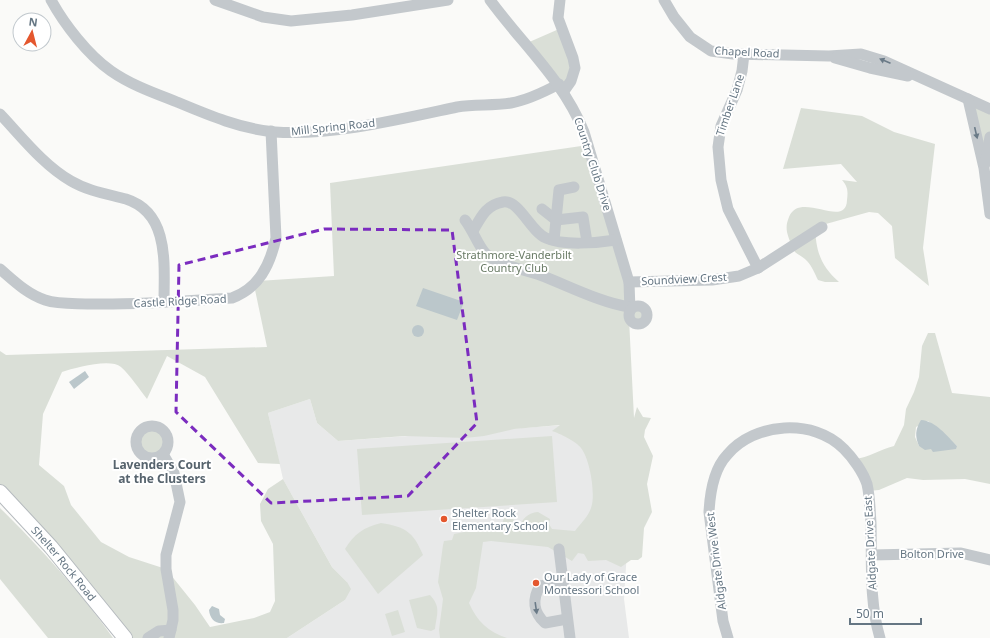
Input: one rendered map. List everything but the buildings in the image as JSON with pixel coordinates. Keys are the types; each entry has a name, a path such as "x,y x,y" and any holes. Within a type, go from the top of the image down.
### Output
{"main road":[{"name":"Shelter Rock Road","path":"0,492 51,547 125,638"}],"street":[{"name":"Mill Spring Road","path":"51,0 71,30 111,70 140,88 205,114 241,125 271,131 319,131 392,121 460,107 511,103 561,88"},
{"path":"215,0 263,17 291,21 338,17 448,0"},
{"name":"Country Club Drive","path":"473,231 486,254 496,261 630,309 629,282 584,132 576,113 561,88 505,21 490,0"},
{"path":"560,0 558,18 574,58 575,68 571,81 561,88"},
{"name":"Chapel Road","path":"664,0 674,17 690,37 702,47 711,51 744,54 829,56 870,68 920,78 968,99 989,104"},
{"name":"Timber Lane","path":"744,54 739,84 721,126 718,146 721,180 728,209 758,268"},
{"path":"968,99 984,168 990,214"},
{"path":"0,114 37,153 70,181 98,193 134,203 148,212 155,221 161,237 163,251 164,302"},
{"name":"Castle Ridge Road","path":"0,269 18,286 37,297 53,302 113,304 232,298 250,289 263,274 272,256 276,238 271,131"},
{"path":"984,168 990,137"},
{"path":"554,240 559,190 574,187"},
{"path":"465,220 473,231 486,209 495,204 507,201 516,206 534,230 546,238 554,240 593,242 616,240"},
{"path":"542,209 556,220 583,217 593,242"},
{"name":"Soundview Crest","path":"629,282 712,280 739,276 758,268 822,227"},
{"name":"Aldgate Drive East","path":"738,444 745,439 768,430 787,427 807,430 828,437 844,448 854,460 866,482 870,498 875,616 880,638"},
{"name":"Aldgate Drive West","path":"728,638 720,597 709,512 710,498 721,465 726,455 738,444"},
{"path":"148,638 159,631 170,634 173,610 166,569 166,556 180,502 174,474 163,454"},
{"path":"559,549 570,638"},
{"name":"Bolton Drive","path":"872,555 961,553 979,556 990,560"},
{"path":"565,592 554,584 540,586 534,595 537,616 545,623 567,619"}],"highlighted area":[{"path":"324,229 452,230 477,423 408,496 271,503 176,412 179,265"}],"shaded area":[{"path":"423,288 464,302 457,320 416,306"},
{"path":"418,325 422,327 424,331 422,335 418,337 414,335 412,331 414,327"},
{"path":"85,371 89,377 74,389 69,382"},
{"name":"Shelter Rock Elementary School","path":"310,399 317,423 338,441 635,420 624,599 629,638 287,638 345,600 347,582 332,567 283,479 268,413"},
{"path":"921,420 932,423 941,430 957,446 956,449 933,452 931,449 925,450 919,446 916,433"},
{"path":"212,606 219,609 220,615 225,619 224,623 216,622 210,616 209,610"}],"green space":[{"path":"559,29 573,67 564,89 527,43"},
{"path":"968,99 990,109 990,137 984,168"},
{"path":"801,108 862,116 894,132 935,144 923,248 929,286 895,258 892,226 878,213 869,212 815,227 818,251 821,258 828,270 839,282 825,282 818,280 809,263 795,252 788,237 787,222 795,210 803,207 839,212 845,208 847,200 846,187 842,180 857,182 841,164 783,169"},
{"name":"Strathmore-Vanderbilt Country Club","path":"588,145 634,307 642,307 647,313 646,319 640,324 634,323 629,319 634,418 637,407 643,417 651,418 645,430 644,437 653,456 647,484 652,512 644,528 642,557 638,560 631,560 621,567 606,560 588,561 584,554 578,553 572,561 548,547 491,541 483,542 476,588 469,603 484,625 494,633 507,638 440,638 439,630 443,599 438,582 443,545 444,541 452,540 454,534 464,532 469,528 475,529 478,532 488,526 501,527 508,510 513,514 514,528 518,524 521,524 528,515 538,512 550,519 549,524 552,529 575,531 591,508 593,495 591,477 587,460 581,448 572,441 552,431 560,425 514,429 484,436 465,438 405,436 338,441 317,423 310,399 268,413 280,464 258,463 205,377 167,356 147,399 128,374 116,364 109,363 92,365 62,372 43,414 39,465 64,486 71,505 101,542 129,557 166,569 195,605 210,627 254,618 270,612 275,601 273,544 261,521 260,504 268,489 283,479 332,567 347,582 351,589 345,600 287,638 125,638 0,492 0,351 6,355 267,347 254,285 258,281 334,276 330,183"},
{"path":"928,333 935,333 952,393 990,397 990,484 965,479 923,480 907,478 879,490 868,491 854,459 865,457 894,446 904,425 906,409 919,377 922,346","holes":["928,421 957,446 931,449 919,446 915,437 916,427"]},
{"path":"149,426 155,426 165,433 168,442 167,448 161,455 155,458 149,458 139,451 136,445 136,439 143,429"},
{"path":"552,436 557,502 362,515 357,449"},
{"path":"0,508 60,571 88,604 113,638 48,638 0,579"},
{"path":"381,523 397,526 408,532 416,541 423,555 378,594 345,549 352,539 360,532"},
{"path":"430,595 437,607 435,629 431,631 417,628 409,600"},
{"path":"398,610 405,632 392,636 385,614"}],"place":[{"name":"Shelter Rock Elementary School","path":"444,519"},
{"name":"Our Lady of Grace Montessori School","path":"536,583"}],"district":[{"name":"Lavenders Court at the Clusters","path":"162,472"}]}
